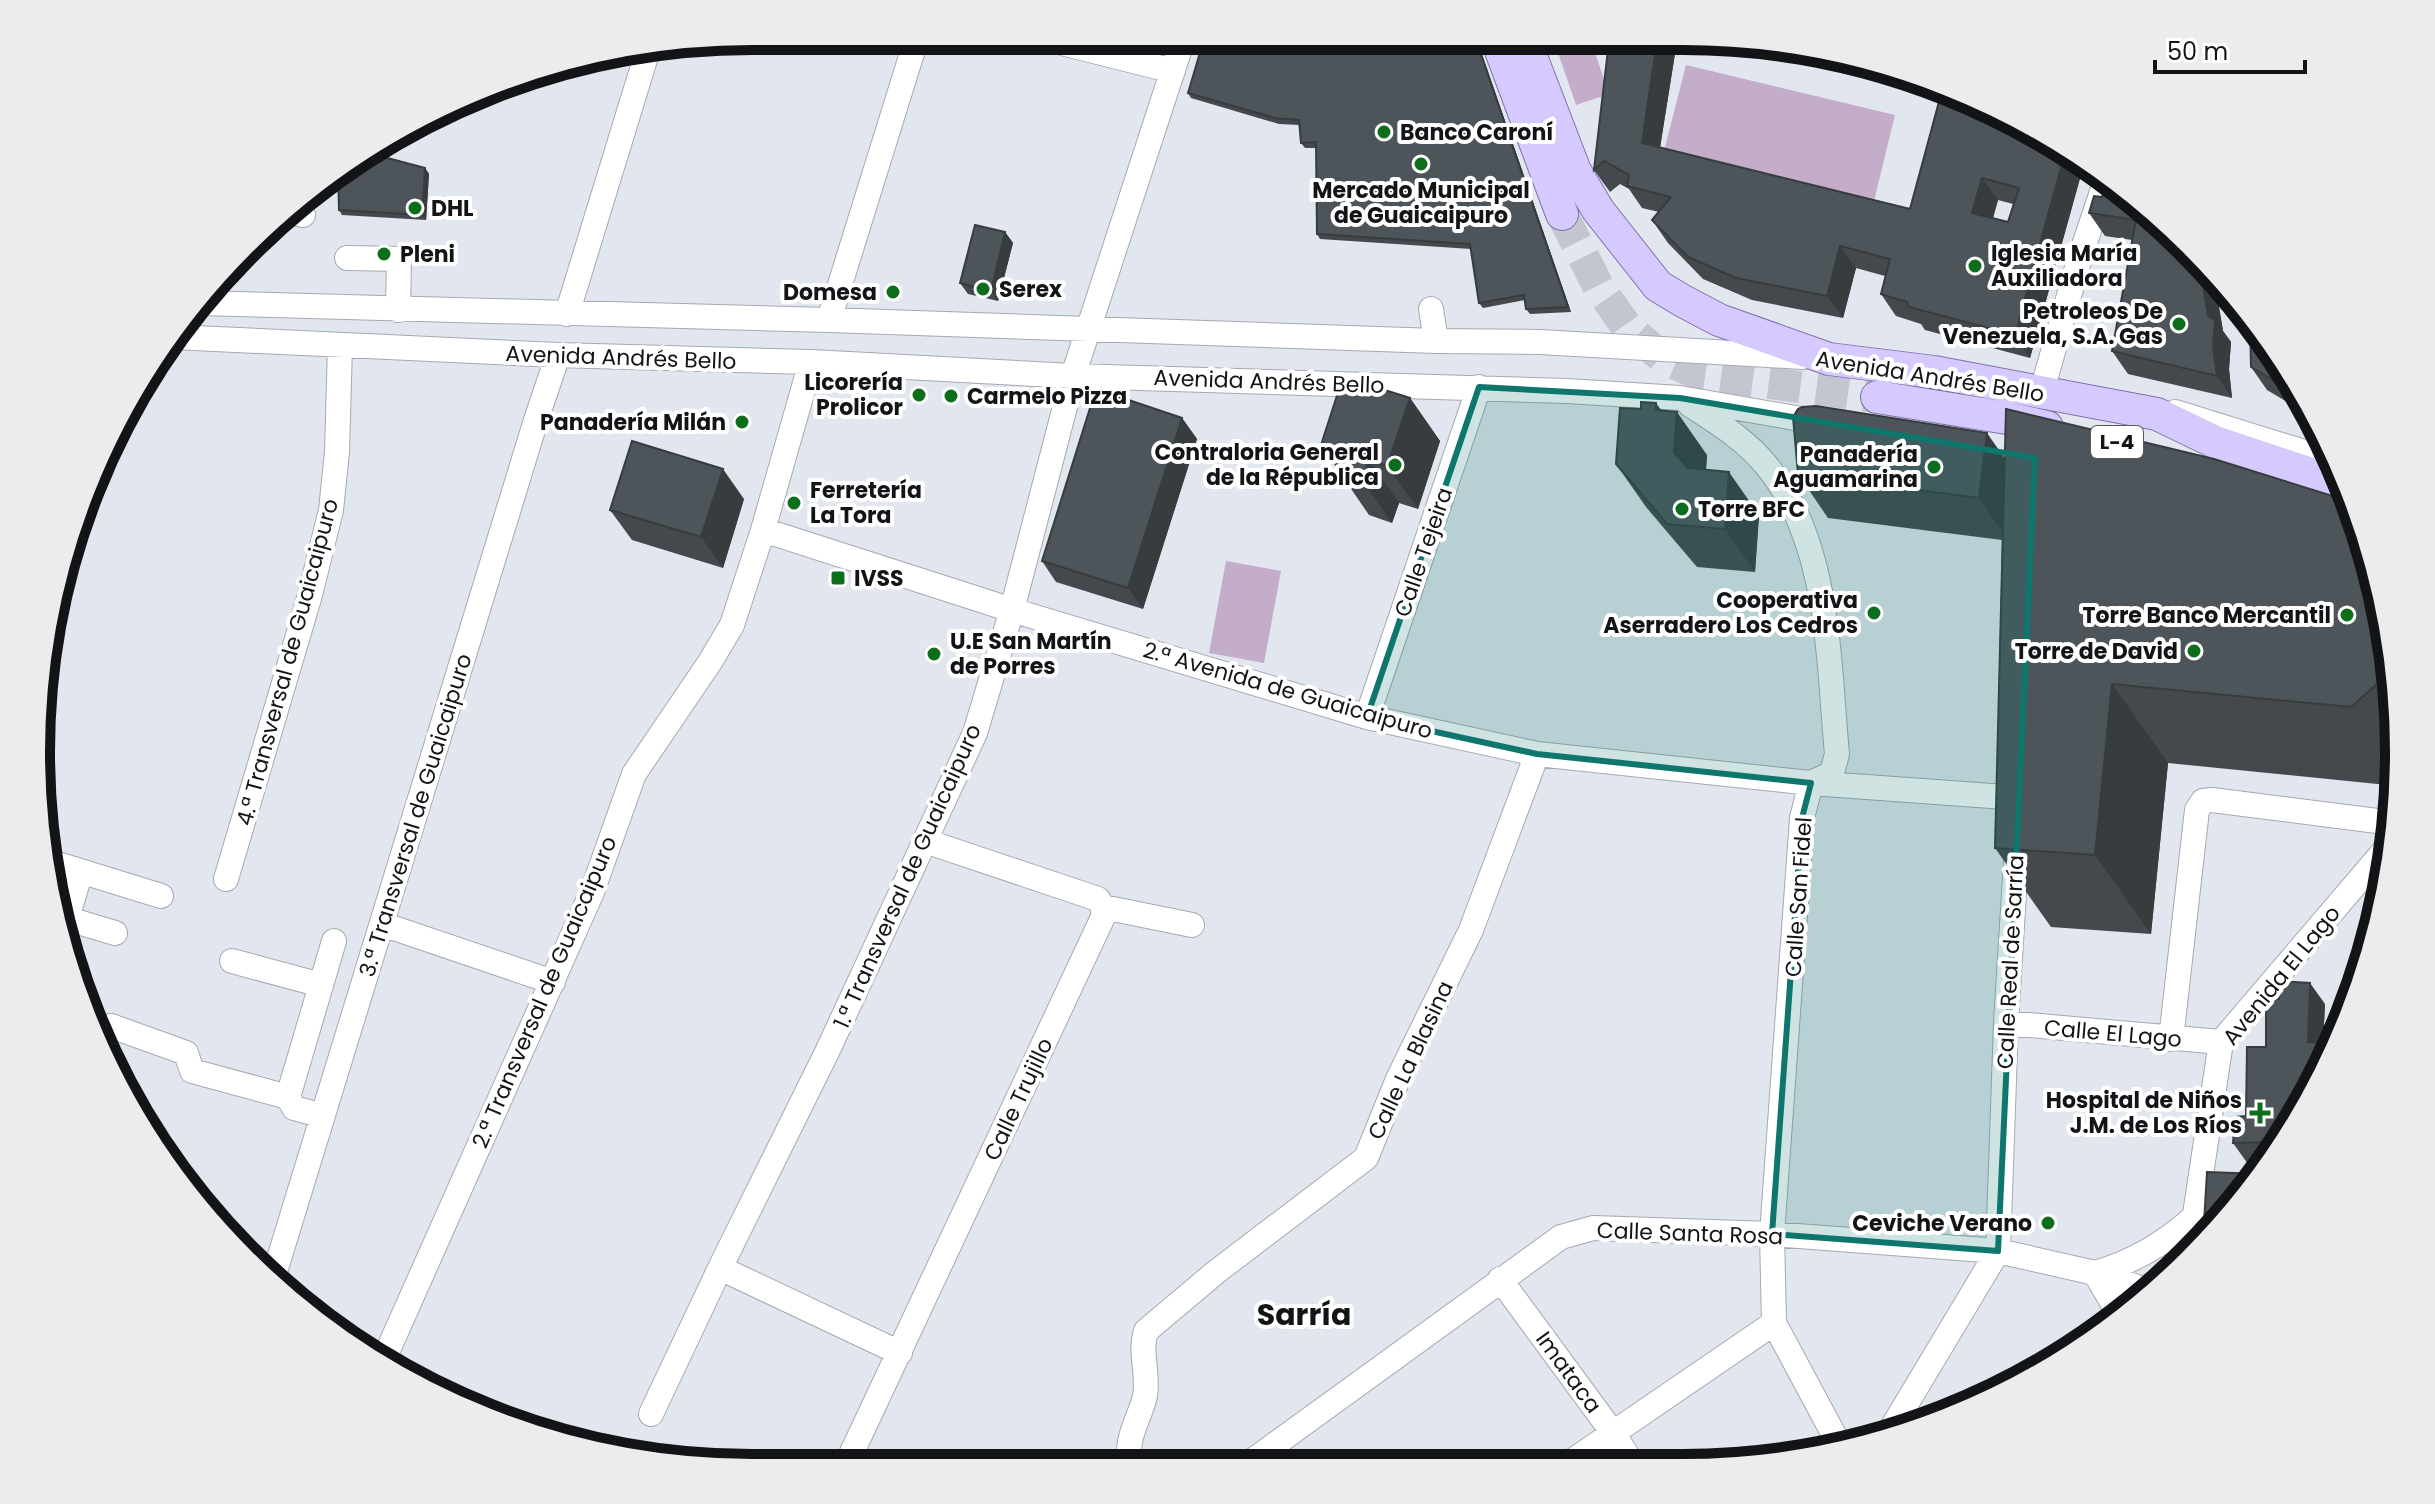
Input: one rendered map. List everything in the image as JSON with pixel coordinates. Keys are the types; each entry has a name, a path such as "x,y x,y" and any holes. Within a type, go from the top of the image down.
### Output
{"main road":[{"path":"1501,50 1562,214"},
{"name":"L-4","path":"1528,50 1575,171 1598,210 1658,286 1719,320 1829,359"},
{"name":"Avenida Andrés Bello","path":"1829,359 1934,372 2157,414 2215,442 2331,481"},
{"name":"L-4","path":"1877,397 2007,418 2069,432"},
{"name":"L-4","path":"2168,451 2249,471 2339,501"},
{"name":"L-4","path":"2307,503 2340,505"}],"street":[{"path":"829,320 913,50"},
{"path":"1090,50 1173,71"},
{"name":"1.ª Transversal de Guaicaipuro","path":"651,1414 827,1052 975,733 1012,610 1073,376 1180,50"},
{"path":"567,314 645,58"},
{"path":"2043,387 2103,190"},
{"path":"347,258 399,259 398,310"},
{"name":"Avenida Andrés Bello","path":"212,304 1540,342 1829,359"},
{"path":"1431,309 1436,341"},
{"name":"Avenida Andrés Bello","path":"186,338 558,355 811,362 1073,376 1479,387 1680,398 1851,427"},
{"name":"4.ª Transversal de Guaicaipuro","path":"226,879 310,595 331,510 337,452 340,346"},
{"name":"3.ª Transversal de Guaicaipuro","path":"276,1268 558,355"},
{"name":"2.ª Transversal de Guaicaipuro","path":"387,1352 597,879 634,774 727,634 763,530 811,362"},
{"name":"L-4","path":"1934,372 2131,401 2183,413 2320,457"},
{"name":"Calle Tejeira","path":"1367,717 1479,387"},
{"path":"1680,398 1736,435 1766,464 1803,530 1816,570 1837,754 1832,773 1811,783"},
{"name":"2.ª Avenida de Guaicaipuro","path":"763,530 1012,610 1367,717 1537,754 1811,783 2019,798"},
{"name":"Calle La Blasina","path":"1129,1454 1146,1393 1143,1343 1146,1331 1216,1272 1366,1158 1398,1079 1471,930 1537,754"},
{"name":"Calle Real de Sarría","path":"1896,1421 1998,1251 2006,1023 2021,767"},
{"name":"Calle San Fidel","path":"1811,783 1802,818 1772,1234 1774,1323 1835,1437"},
{"path":"2171,1039 2197,810 2203,801 2381,821"},
{"path":"925,841 1098,899 1103,907 1192,925"},
{"name":"Avenida El Lago","path":"2191,1236 2221,1042 2377,860"},
{"path":"59,864 161,896"},
{"path":"67,905 81,871"},
{"name":"Calle Trujillo","path":"851,1454 1103,917 1103,907"},
{"path":"70,920 115,933"},
{"path":"382,924 553,982"},
{"path":"323,1116 294,1108 288,1097 334,941"},
{"path":"232,961 321,985"},
{"name":"Calle El Lago","path":"2006,1023 2221,1042"},
{"path":"111,1026 186,1053 192,1071 288,1097"},
{"path":"2114,1306 2095,1273 2148,1252 2193,1218"},
{"name":"Calle Santa Rosa","path":"1262,1454 1561,1237 1593,1228 1772,1234 1998,1251 2095,1273 2137,1287"},
{"path":"720,1268 900,1353"},
{"name":"Imataca","path":"1500,1279 1626,1454"},
{"path":"1582,1454 1774,1323"}],"highlighted area":[{"path":"1479,387 1680,398 2035,458 1998,1251 1772,1234 1802,818 1811,783 1537,754 1367,717"}],"shaded area":[{"path":"1557,50 1594,50 1609,94 1576,105"},
{"path":"1686,65 1895,115 1873,205 1663,155"},
{"path":"1226,561 1281,571 1264,663 1209,653"}],"building":[{"name":"Mercado Municipal de Guaicaipuro","path":"1201,50 1479,50 1568,307 1526,309 1524,295 1479,303 1470,244 1317,234 1316,142 1301,143 1299,120 1275,118 1188,93"},
{"path":"1608,50 1656,50 1642,143 1910,209 1940,98 1993,122 2063,162 2015,335 1909,307 1907,302 1881,294 1890,259 1840,246 1827,296 1736,278 1688,257 1652,220 1671,197 1627,186 1629,175 1604,161 1594,170","holes":["1982,178 2019,188 2008,222 1972,213"]},
{"path":"381,156 425,168 422,215 339,210 338,185"},
{"name":"Petroleos De Venezuela, S.A. Gas","path":"2104,191 2146,224 2202,280 2208,316 2215,320 2213,347 2217,376 2112,351 2136,220 2089,213 2094,196 2102,197"},
{"path":"975,225 1005,232 991,291 960,283"},
{"path":"2250,339 2273,372 2273,380 2251,367"},
{"path":"1343,377 1410,398 1387,466 1369,460 1362,480 1338,472 1345,453 1321,445"},
{"path":"1096,389 1182,418 1128,588 1042,561"},
{"path":"1641,402 1656,403 1656,410 1677,412 1674,453 1688,468 1729,472 1725,529 1667,524 1616,464 1620,408 1641,409"},
{"path":"1816,406 1987,433 1979,498 1798,474 1793,417 1802,407"},
{"path":"2006,409 2214,459 2337,497 2372,615 2381,681 2351,707 2112,684 2095,855 1995,848"},
{"path":"632,441 723,469 701,537 610,510"},
{"path":"2279,981 2310,983 2308,1042 2322,1043 2267,1142 2233,1143 2235,1117 2246,1116 2247,1047 2266,1047 2266,999 2279,999"},
{"path":"2207,1172 2244,1173 2211,1215 2204,1222"}],"tunnel":[{"path":"1562,214 1598,286 1626,326 1664,359 1699,374 1877,397"}],"place":[{"name":"Banco Caroní","path":"1384,132"},
{"name":"Mercado Municipal de Guaicaipuro","path":"1421,164"},
{"name":"DHL","path":"415,208"},
{"name":"Pleni","path":"384,254"},
{"name":"Iglesia María Auxiliadora","path":"1975,266"},
{"name":"Serex","path":"983,289"},
{"name":"Domesa","path":"893,292"},
{"name":"Petroleos De Venezuela, S.A. Gas","path":"2179,324"},
{"name":"Licorería Prolicor","path":"919,395"},
{"name":"Carmelo Pizza","path":"951,396"},
{"name":"Panadería Milán","path":"742,422"},
{"name":"Contraloria General de la Républica","path":"1395,465"},
{"name":"Panadería Aguamarina","path":"1934,467"},
{"name":"Ferretería La Tora","path":"794,503"},
{"name":"Torre BFC","path":"1682,509"},
{"name":"IVSS","path":"838,578"},
{"name":"Cooperativa Aserradero Los Cedros","path":"1874,613"},
{"name":"Torre Banco Mercantil","path":"2347,615"},
{"name":"Torre de David","path":"2194,651"},
{"name":"U.E San Martín de Porres","path":"934,654"},
{"name":"Hospital de Niños J.M. de Los Ríos","path":"2260,1113"},
{"name":"Ceviche Verano","path":"2048,1223"}],"district":[{"name":"Sarría","path":"1304,1315"}]}
